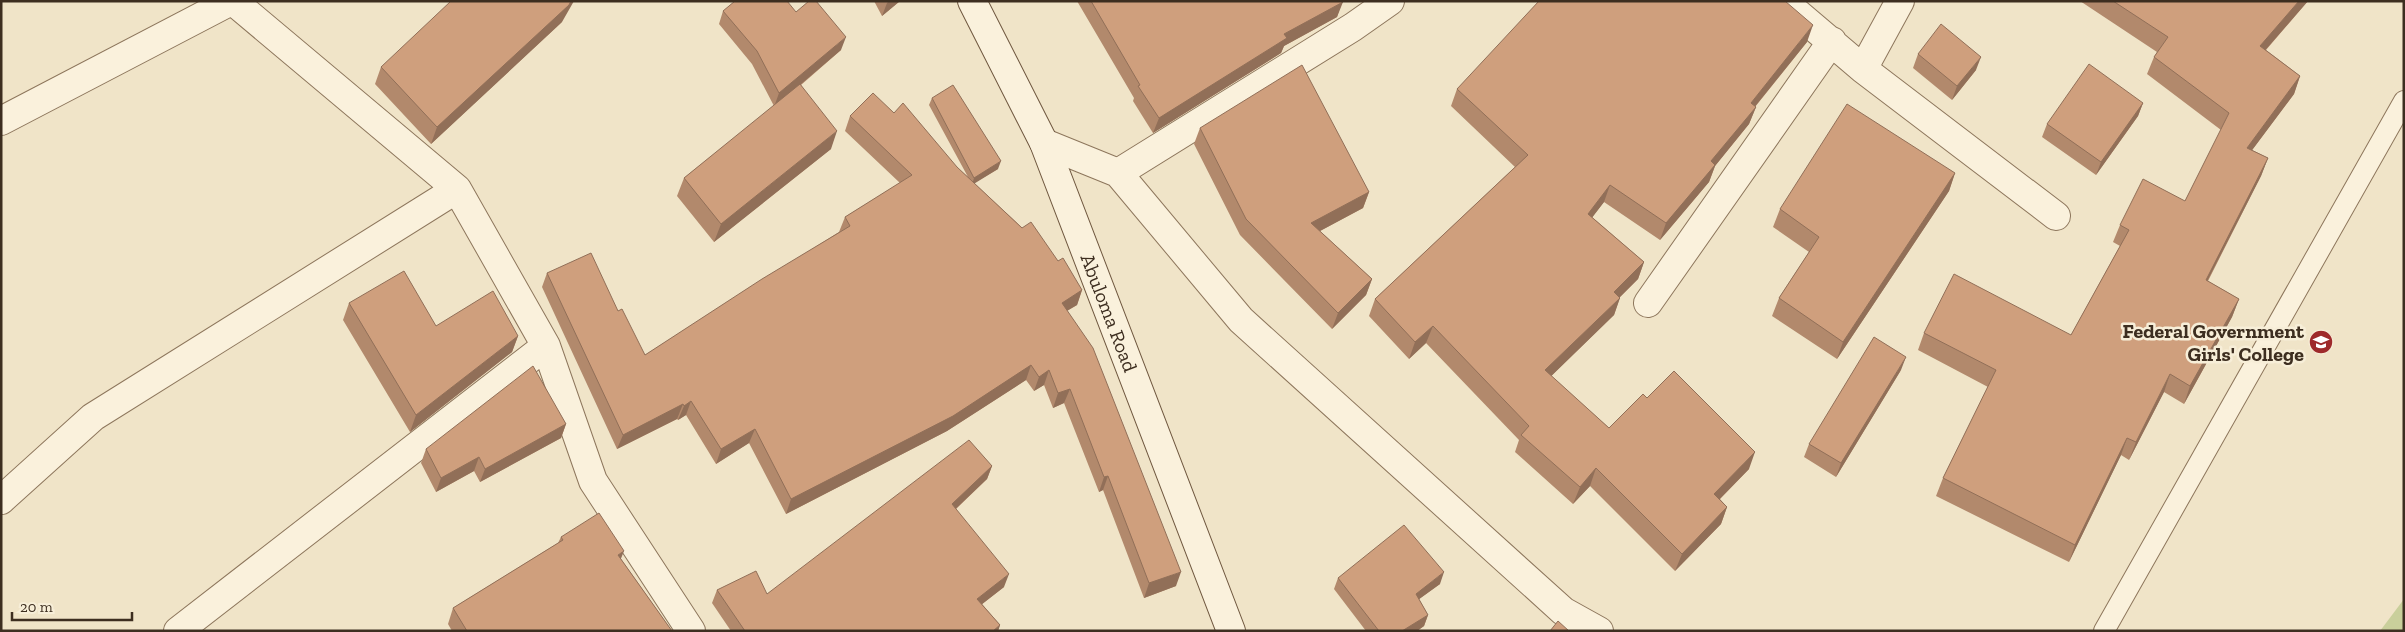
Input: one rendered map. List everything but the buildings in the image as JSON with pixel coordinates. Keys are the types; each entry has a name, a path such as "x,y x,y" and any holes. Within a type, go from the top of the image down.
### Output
{"street":[{"path":"1,121 232,1 457,189 546,346 593,481 691,631"},
{"name":"Abuloma Road","path":"972,1 1044,143 1232,631"},
{"path":"1118,173 1353,27 1390,1"},
{"path":"1783,1 1863,69 2056,216"},
{"path":"1863,69 1900,1"},
{"path":"1648,303 1832,41"},
{"path":"1044,143 1118,173 1241,320 1563,610 1599,631"},
{"path":"1,500 93,417 457,189"},
{"path":"178,631 546,346"}],"lane":[{"path":"2104,631 2404,101"}],"green space":[{"path":"2404,599 2404,631 2380,631"}],"place":[{"name":"Federal Government Girls' College","path":"2321,342"}]}
